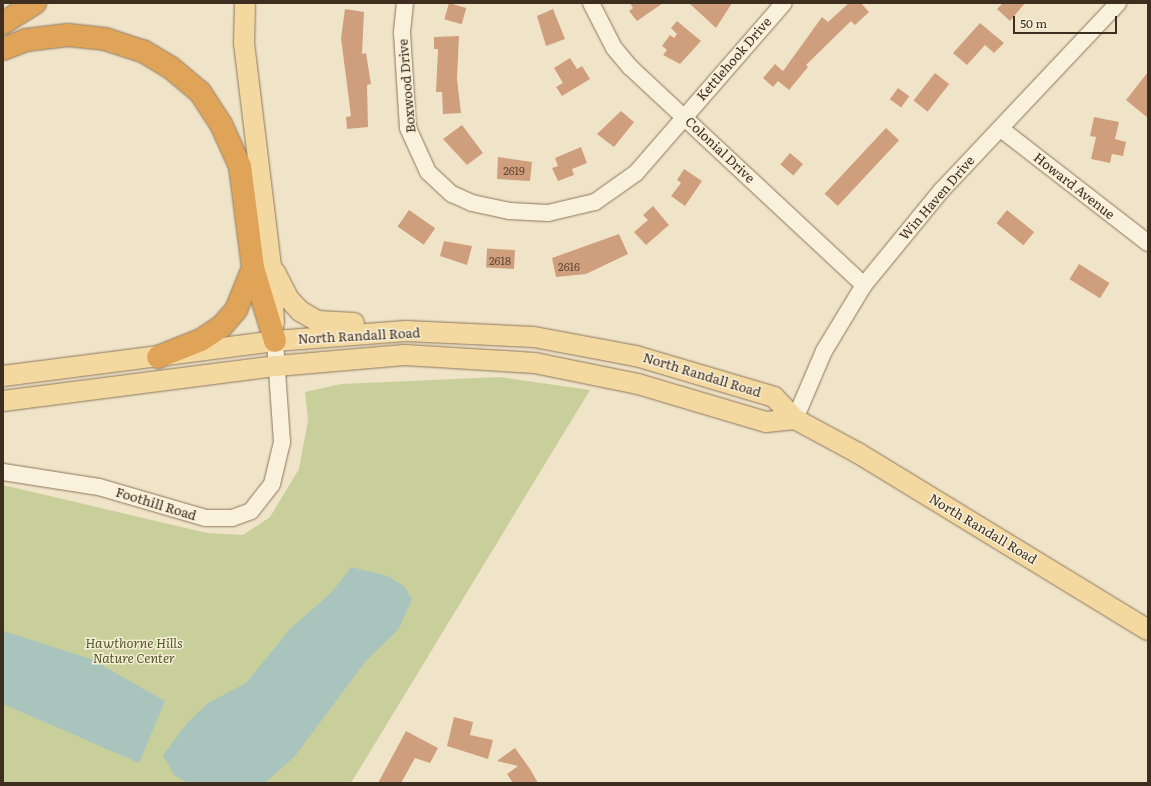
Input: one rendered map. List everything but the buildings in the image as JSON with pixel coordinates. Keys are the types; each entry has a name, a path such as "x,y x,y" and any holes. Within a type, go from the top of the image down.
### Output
{"highway":[{"path":"3,23 35,3"},
{"path":"3,49 26,40 68,35 105,39 143,51 170,67 200,92 221,124 240,166 262,267 275,341"},
{"path":"158,356 201,340 222,326 236,310 262,267"}],"main road":[{"path":"245,3 244,43 262,267 288,298 317,321 418,320 456,333"},
{"name":"North Randall Road","path":"3,376 275,341 406,331 534,337 687,369 774,397 795,419 858,453 1148,630"},
{"name":"North Randall Road","path":"3,401 277,366 405,355 535,363 638,384 766,422 795,419"}],"street":[{"name":"Boxwood Drive","path":"405,3 403,66 412,144 428,172 452,194 468,202 510,211 548,213 595,202 636,173 685,116"},
{"name":"Colonial Drive","path":"591,3 614,48 652,89 685,116 864,285"},
{"name":"Kettlehook Drive","path":"685,116 784,3"},
{"name":"Win Haven Drive","path":"795,419 824,351 864,285 942,191 1118,3"},
{"name":"Howard Avenue","path":"1000,128 1148,243"},
{"name":"Foothill Road","path":"3,472 99,487 206,518 241,516 262,500 278,468 282,442 275,341"}],"green space":[{"name":"Hawthorne Hills Nature Center","path":"500,377 590,390 351,783 3,783 3,485 207,533 243,535 270,517 299,469 308,420 305,392 341,384"}],"water":[{"path":"351,567 388,576 405,587 412,600 398,630 366,661 295,756 265,783 188,783 174,775 163,755 188,722 208,703 246,683 291,628 332,592"},
{"path":"3,631 91,659 165,701 139,763 3,704"}]}
